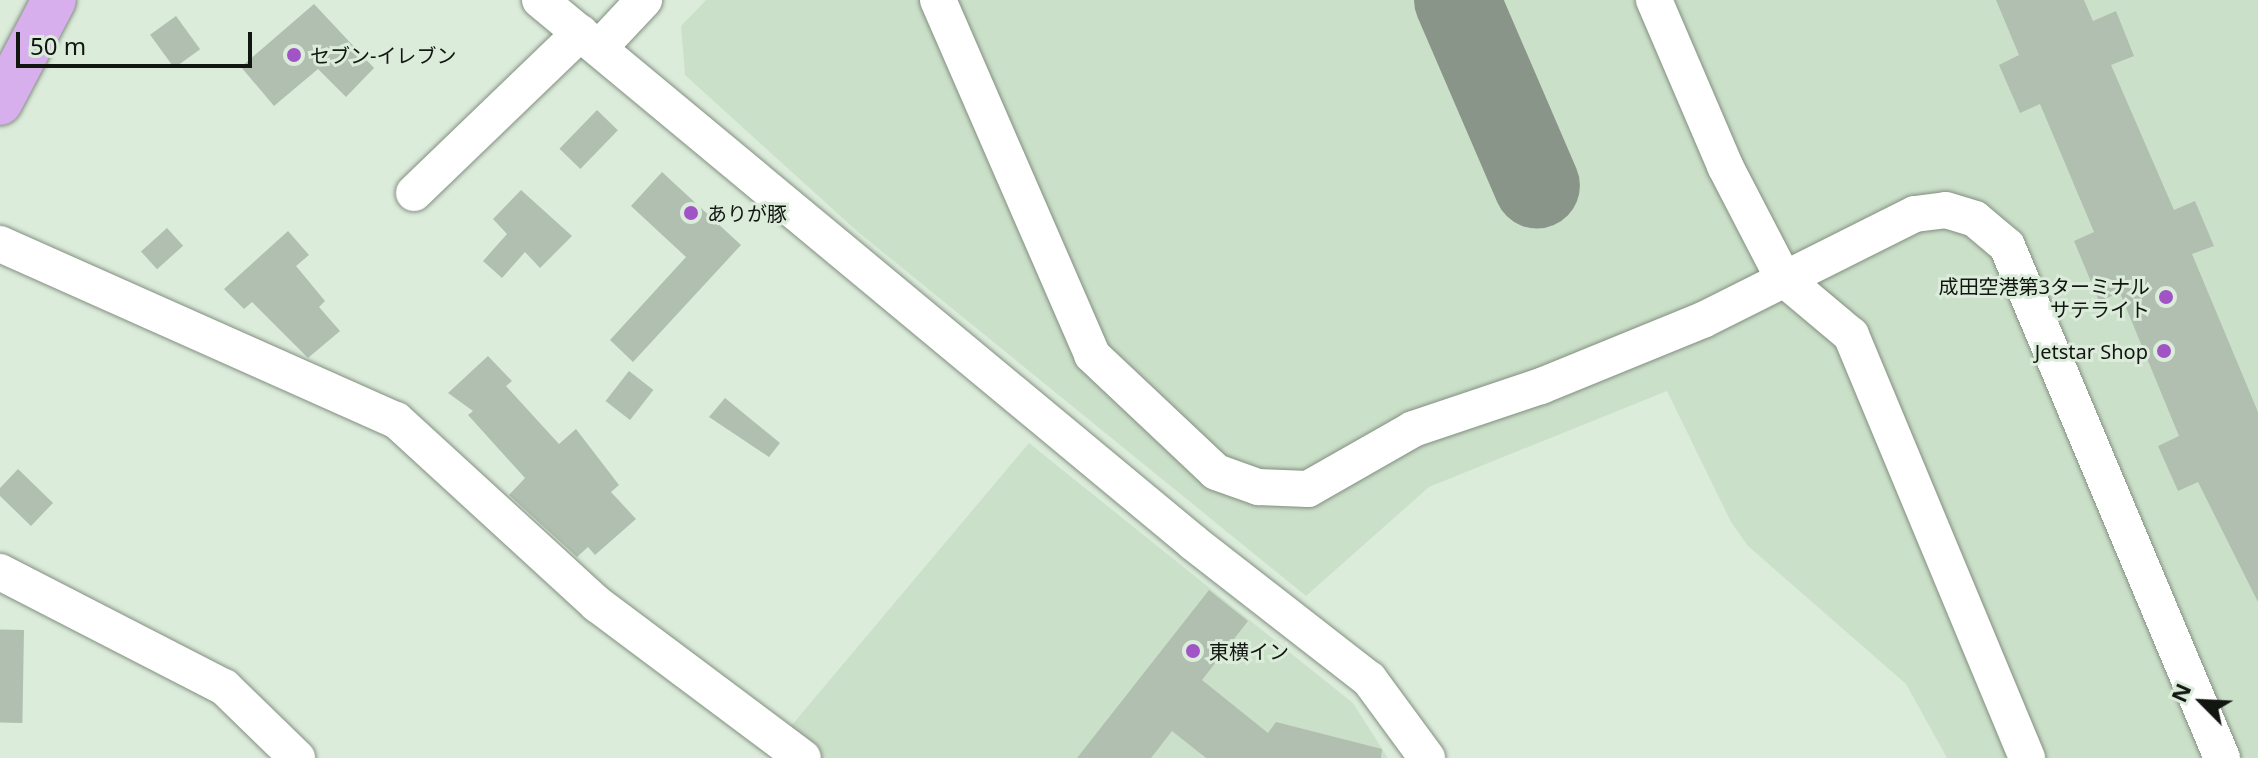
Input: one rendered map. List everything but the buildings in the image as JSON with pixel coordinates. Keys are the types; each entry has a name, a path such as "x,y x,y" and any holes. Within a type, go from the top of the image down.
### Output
{"main road":[{"path":"0,103 54,0"}],"street":[{"path":"540,0 1194,543 1369,679 1427,758"},
{"path":"414,193 590,41 644,0"},
{"path":"938,0 1092,355 1216,472 1258,487 1308,489 1413,429 1541,386 1703,320 1915,214 1946,210 1995,232 2007,246 2222,758"},
{"path":"1654,0 1725,166 1783,278 1851,335 2027,758"},
{"path":"0,244 396,420 597,604 803,758"},
{"path":"0,572 224,687 297,758"}],"shaded area":[{"path":"706,0 2258,0 2258,758 1947,758 1906,684 1748,546 1731,522 1667,391 1429,487 1306,596 858,232 685,75 681,26"},
{"name":"東横イン","path":"1029,443 1353,703 1388,758 820,758 786,732"}],"taxiway":[{"path":"1457,0 1537,186"}],"place":[{"name":"セブン-イレブン","path":"294,55"},
{"name":"ありが豚","path":"691,213"},
{"name":"成田空港第3ターミナル サテライト","path":"2166,297"},
{"name":"Jetstar Shop","path":"2164,351"},
{"name":"東横イン","path":"1193,651"}]}
